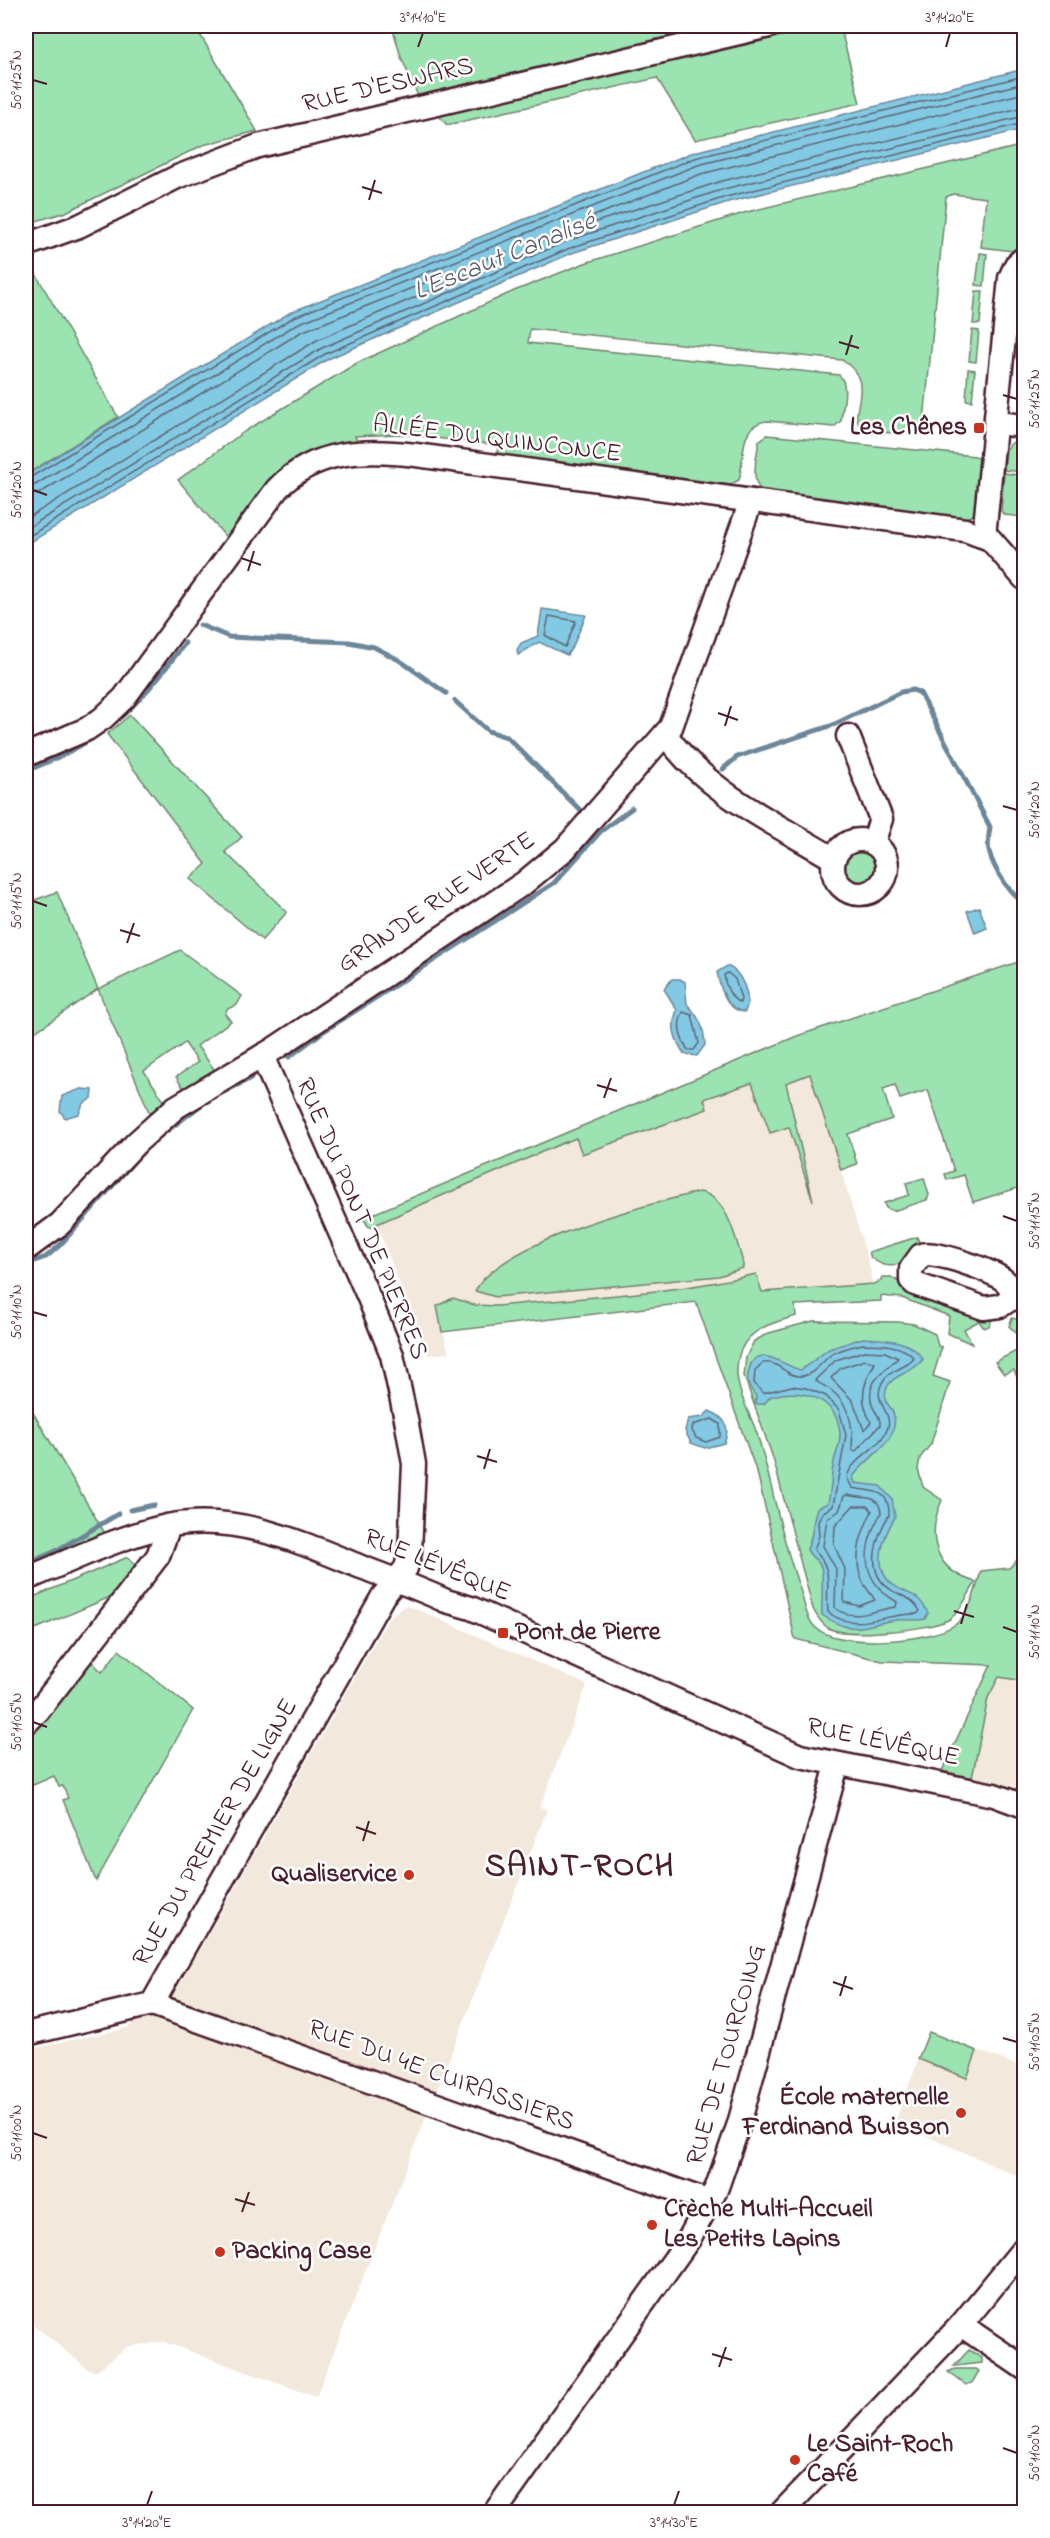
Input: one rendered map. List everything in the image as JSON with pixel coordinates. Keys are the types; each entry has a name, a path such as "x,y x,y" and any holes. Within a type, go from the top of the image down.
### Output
{"street":[{"name":"RUE D'ESWARS","path":"30,244 79,226 177,177 258,146 769,26"},
{"path":"1022,259 1010,278 984,536 996,544 1024,578"},
{"path":"997,423 1024,426"},
{"name":"ALLÉE DU QUINCONCE","path":"26,755 87,729 103,718 124,698 277,489 294,472 311,463 351,452 404,453 955,528 984,536"},
{"name":"GRANDE RUE VERTE","path":"26,1249 55,1229 136,1143 176,1107 262,1056 548,866 666,735 684,696 751,501"},
{"path":"666,735 695,771 710,783 834,859"},
{"path":"848,736 881,819 873,843"},
{"path":"862,840 873,843 884,852 888,865 886,878 871,892 857,894 844,890 836,879 834,859 840,848 850,841 862,840"},
{"name":"RUE DU PONT DE PIERRES","path":"262,1056 392,1355 414,1464 410,1552 406,1568 396,1580"},
{"name":"RUE LÉVÊQUE","path":"26,1579 132,1536 169,1526 215,1524 258,1529 300,1541 477,1610 792,1753 837,1766 994,1795 1024,1806"},
{"path":"26,1723 38,1711 158,1556 169,1526"},
{"name":"RUE DU PREMIER DE LIGNE","path":"26,2034 152,2004 383,1596 396,1580"},
{"name":"RUE DE TOURCOING","path":"495,2512 683,2248 710,2202 739,2124 837,1766"},
{"name":"RUE DU 4E CUIRASSIERS","path":"152,2004 710,2202"},
{"path":"783,2512 961,2325 1003,2277 1024,2248"},
{"path":"961,2325 1024,2368"}],"shaded area":[{"path":"770,1047 811,1074 875,1289 696,1302 443,1332 449,1353 428,1355 379,1231 368,1226 364,1218"},
{"path":"405,1606 412,1607 587,1685 540,1807 547,1810 316,2397 164,2342 128,2346 95,2372 26,2319 26,2050 127,2028 177,1989 390,1616"},
{"path":"991,1665 1024,1668 1024,1788 942,1771"},
{"name":"École maternelle Ferdinand Buisson","path":"929,2032 1024,2068 1024,2179 895,2122"}],"green space":[{"path":"26,26 195,26 257,131 203,145 66,212 26,224"},
{"path":"392,26 716,26 418,96 401,57"},
{"path":"826,26 840,26 860,103 695,140 657,78 447,125 438,115"},
{"path":"1024,145 1024,245 1013,251 981,247 986,198 953,194 946,197 923,431 903,428 902,433 872,432 858,424 859,379 853,369 842,360 530,329 528,343 839,375 845,390 841,421 834,427 767,421 758,424 747,435 739,480 726,487 497,456 498,445 399,434 355,436 358,444 334,447 229,541 178,480 245,431 357,363 514,291 585,263 747,212"},
{"path":"980,253 987,254 984,286 976,285"},
{"path":"29,262 118,417 26,475 26,263"},
{"path":"976,291 983,291 980,324 973,324"},
{"path":"972,330 979,331 976,362 969,361"},
{"path":"968,369 975,370 972,401 966,400"},
{"path":"767,435 975,456 981,460 977,513 964,519 761,491 755,474 756,460 759,441"},
{"path":"1016,439 1024,440 1024,472 1004,470 1006,449"},
{"path":"1004,473 1024,476 1024,517 1004,515 1001,511"},
{"path":"130,715 242,837 225,852 287,912 262,940 190,879 206,864 107,734"},
{"path":"860,849 872,854 877,866 872,878 860,883 848,878 843,866 848,854"},
{"path":"57,892 98,989 26,1038 26,903"},
{"path":"180,950 242,996 237,1005 227,1009 225,1014 231,1021 197,1046 217,1073 186,1092 176,1077 198,1062 185,1043 144,1071 168,1107 158,1115 149,1112 98,989"},
{"path":"1024,960 1024,1186 973,1202 964,1175 947,1180 945,1174 954,1171 928,1090 900,1099 895,1085 883,1089 892,1119 848,1134 857,1164 841,1170 810,1074 786,1083 813,1201 789,1127 770,1133 752,1083 704,1099 707,1109 582,1154 576,1138 558,1145 377,1224 379,1231 368,1226 363,1218 797,1036"},
{"path":"924,1178 929,1195 927,1200 893,1211 886,1208 884,1203 909,1195 906,1183"},
{"path":"699,1192 709,1195 723,1209 733,1231 743,1268 719,1276 496,1297 475,1291 490,1273 513,1257 543,1242 611,1216"},
{"path":"917,1237 922,1249 903,1262 892,1266 879,1263 871,1258 869,1252"},
{"path":"756,1274 762,1292 874,1284 881,1281 882,1277 891,1277 904,1285 995,1314 989,1326 984,1328 979,1321 964,1329 972,1344 947,1333 949,1316 902,1298 881,1296 881,1301 795,1305 796,1316 764,1327 750,1336 741,1350 737,1370 744,1403 758,1437 782,1531 807,1614 816,1628 828,1635 864,1641 907,1639 944,1630 956,1624 966,1613 981,1571 1009,1568 1024,1553 1024,1681 999,1677 988,1698 972,1778 942,1771 991,1665 882,1661 795,1639 758,1476 696,1302 442,1332 437,1306 453,1298 475,1305 498,1306 628,1294 724,1281"},
{"path":"1012,1318 1024,1321 1024,1347 1009,1326"},
{"path":"813,1321 914,1324 935,1334 938,1346 942,1347 933,1376 950,1382 931,1444 920,1458 918,1469 923,1487 942,1500 935,1526 937,1550 951,1570 976,1582 960,1608 948,1620 924,1627 888,1632 838,1631 823,1624 813,1609 773,1458 744,1376 746,1357 754,1341 769,1333"},
{"path":"1024,1347 1024,1394 1014,1370 1004,1374 995,1362"},
{"path":"26,1401 106,1535 26,1568"},
{"path":"128,1557 137,1568 115,1595 26,1633 26,1600"},
{"path":"119,1650 193,1710 96,1881 63,1800 68,1798 63,1786 59,1787 54,1776 26,1788 26,1745 32,1742 28,1732 90,1660 102,1672"},
{"path":"929,2032 977,2051 967,2078 918,2059"},
{"path":"969,2350 982,2358 982,2363 954,2366"},
{"path":"955,2369 979,2371 972,2383 966,2385 948,2372"}],"water":[{"name":"L'Escaut Canalisé","path":"1024,69 1024,129 728,202 572,253 328,359 26,545 26,475 291,312 694,152"},
{"path":"542,609 586,615 567,655 539,642 518,655 517,650 521,643 538,636"},
{"path":"979,907 987,928 975,933 967,911"},
{"path":"727,966 737,974 744,986 747,999 745,1012 733,1008 722,991 717,972"},
{"path":"672,979 685,982 687,1004 702,1027 705,1045 697,1056 684,1054 676,1038 674,1022 677,1010 664,989"},
{"path":"81,1089 93,1090 92,1098 83,1104 79,1114 65,1118 60,1111 62,1096"},
{"path":"863,1338 896,1341 911,1347 923,1359 918,1365 893,1379 889,1384 885,1400 894,1416 891,1434 880,1450 853,1477 855,1483 880,1486 892,1499 895,1517 884,1542 882,1569 892,1584 916,1597 928,1613 925,1619 896,1620 851,1627 842,1626 822,1615 822,1571 820,1564 807,1549 817,1508 828,1503 833,1466 840,1438 838,1421 825,1403 805,1395 782,1394 770,1397 764,1404 755,1404 756,1396 750,1387 748,1378 753,1361 758,1357 772,1358 801,1370 829,1349"},
{"path":"709,1411 723,1420 727,1432 724,1443 705,1448 691,1443 685,1431 688,1419 703,1417"}],"waterway":[{"path":"1019,601 1024,607"},
{"path":"200,625 229,637 349,642 374,647 399,660 446,693"},
{"path":"26,771 78,747 116,721 150,688 185,643"},
{"path":"723,769 737,757 833,725 901,692 913,690 920,693 990,827 988,848 994,865 1008,887 1024,902"},
{"path":"455,701 488,731 507,737 583,813"},
{"path":"289,1057 321,1033 554,883 601,831 632,808"},
{"path":"216,1096 251,1078"},
{"path":"155,1140 205,1102"},
{"path":"26,1264 46,1257 60,1245 146,1148"},
{"path":"130,1510 154,1505"},
{"path":"26,1564 56,1551 118,1514"}],"place":[{"name":"Les Chênes","path":"979,428"},
{"name":"Pont de Pierre","path":"503,1633"},
{"name":"Qualiservice","path":"409,1875"},
{"name":"École maternelle Ferdinand Buisson","path":"961,2113"},
{"name":"Crèche Multi-Accueil Les Petits Lapins","path":"652,2225"},
{"name":"Packing Case","path":"220,2252"},
{"name":"Le Saint-Roch Café","path":"795,2460"}],"district":[{"name":"SAINT-ROCH","path":"580,1867"}]}
